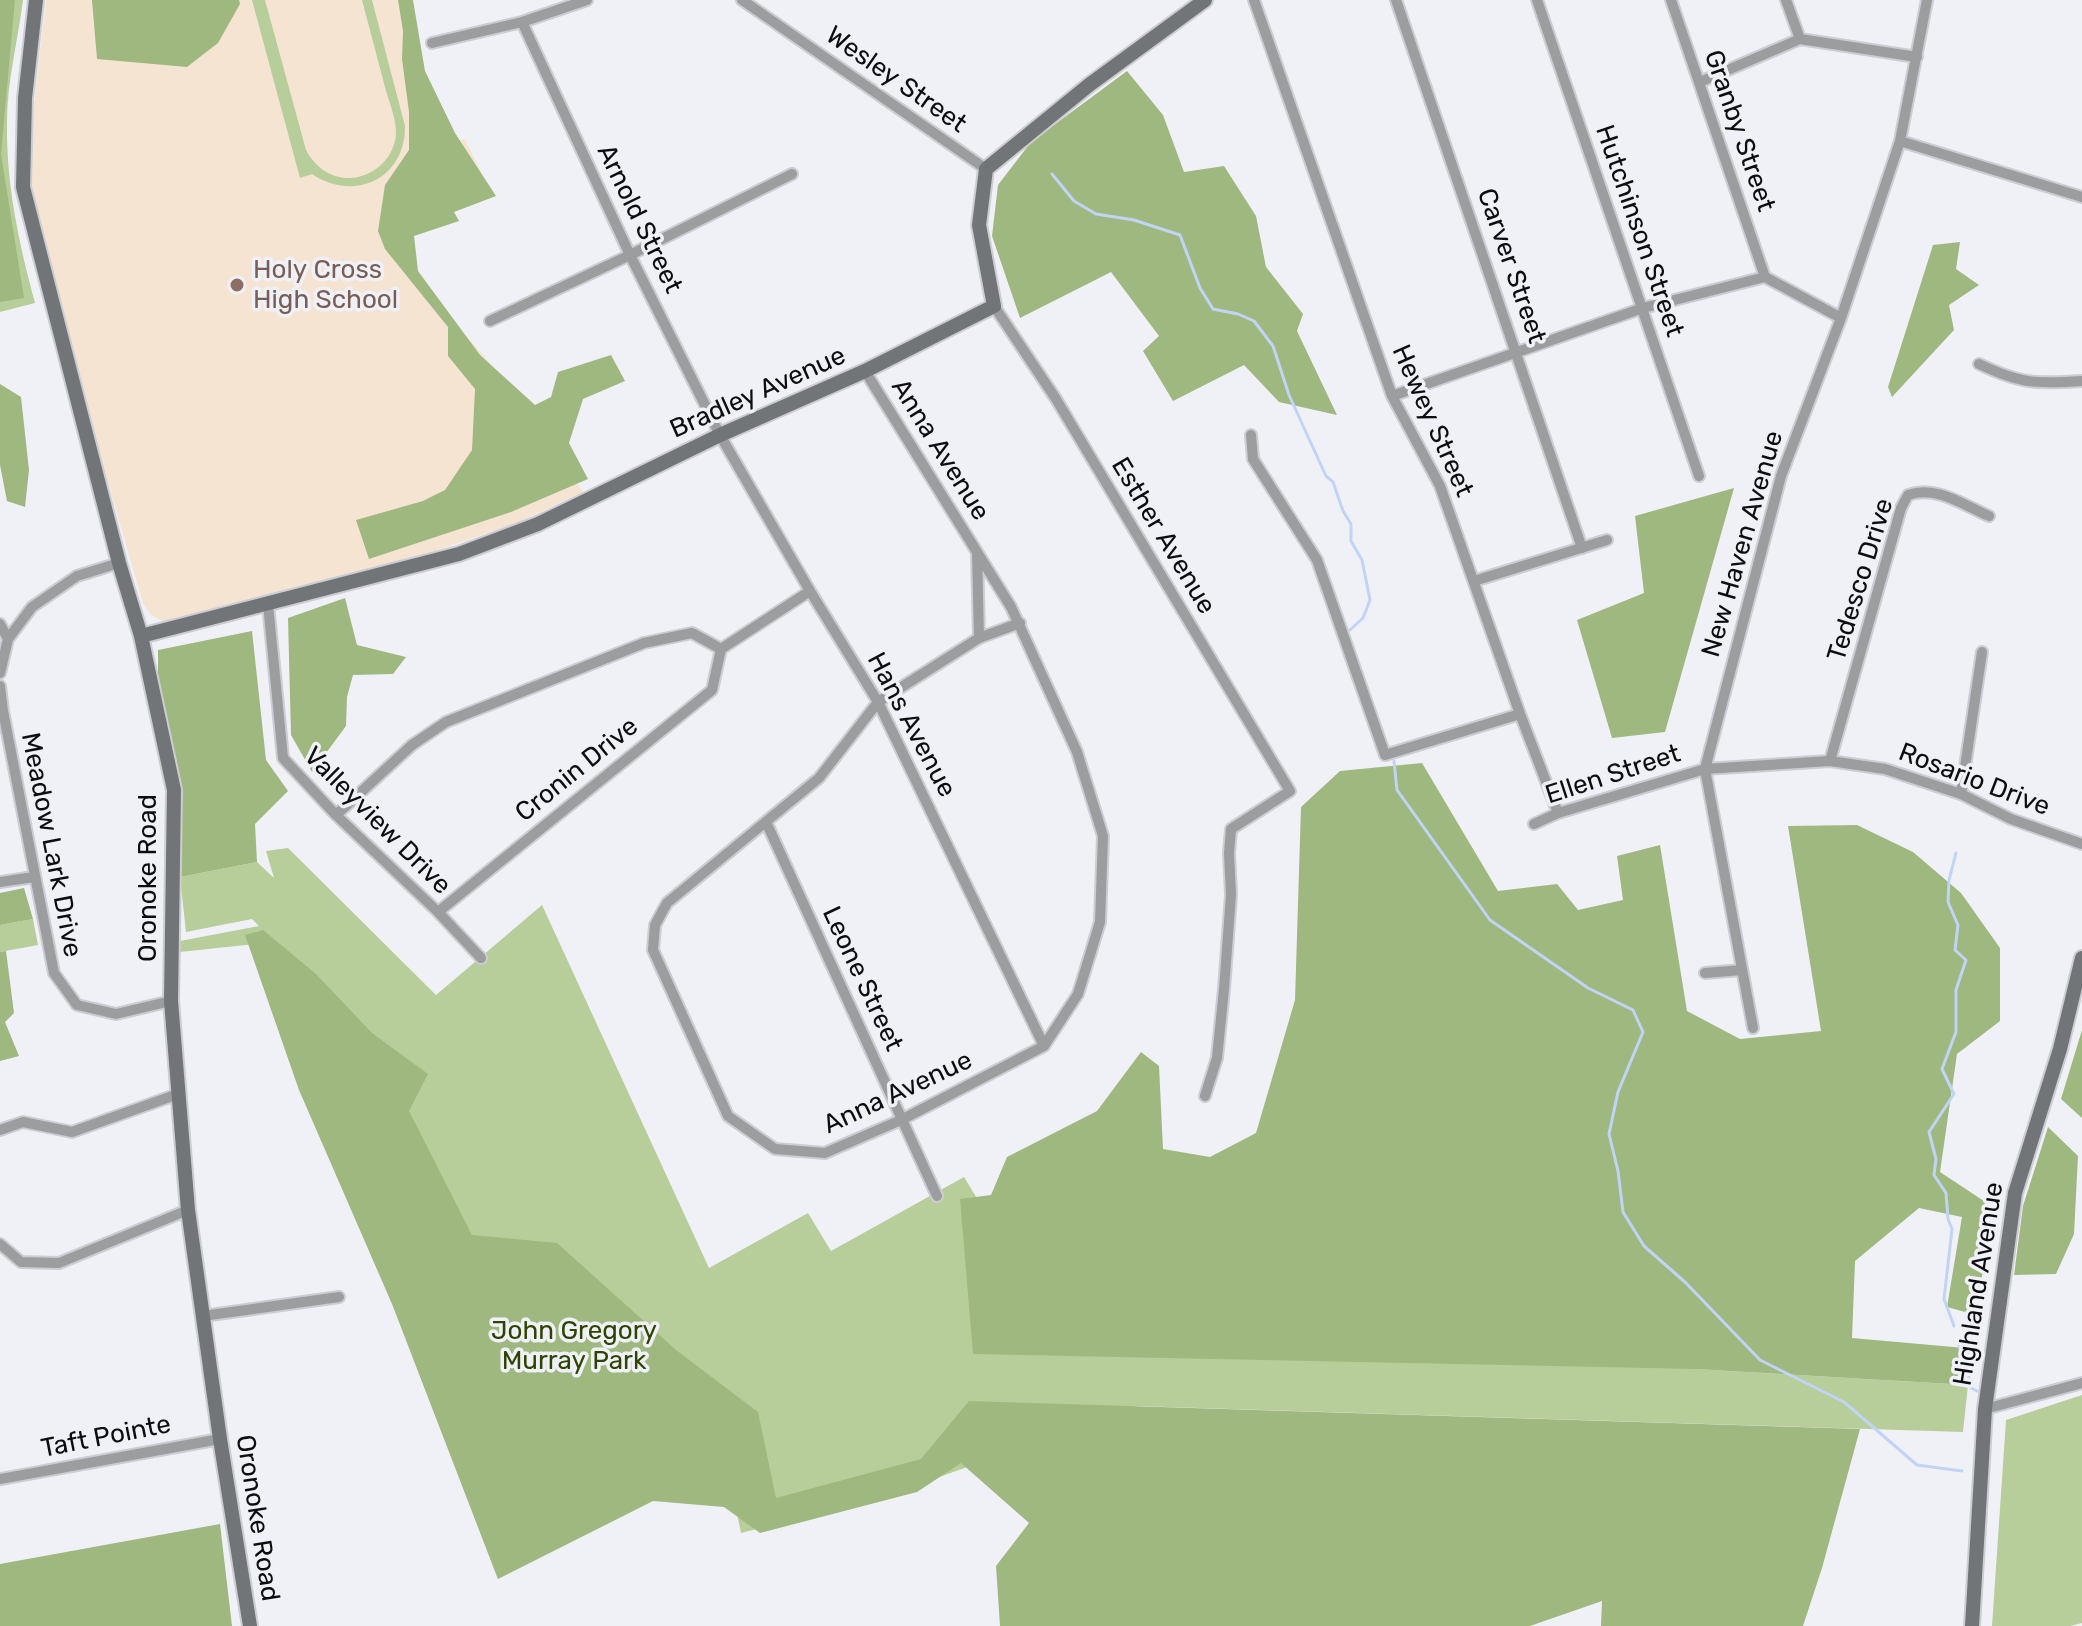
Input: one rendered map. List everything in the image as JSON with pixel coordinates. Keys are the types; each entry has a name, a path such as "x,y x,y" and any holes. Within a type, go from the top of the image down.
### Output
{"street":[{"name":"Oronoke Road","path":"36,0 25,98 23,187 119,563 141,636 174,790 171,1001 188,1210 250,1626"},
{"path":"432,43 522,22 587,0"},
{"name":"Wesley Street","path":"742,0 986,169"},
{"path":"994,306 979,225 986,169 1089,85 1205,0"},
{"name":"Hewey Street","path":"1254,0 1392,396 1440,486 1558,813"},
{"name":"Carver Street","path":"1396,0 1582,548"},
{"name":"Hutchinson Street","path":"1537,0 1699,476"},
{"name":"Granby Street","path":"1671,0 1765,277"},
{"path":"1786,0 1800,39"},
{"name":"New Haven Avenue","path":"1753,1028 1705,769 1781,476 1841,318 1900,141 1927,0"},
{"name":"Arnold Street","path":"522,22 630,255 720,435"},
{"path":"1700,82 1800,39 1917,57"},
{"path":"1900,141 2082,197"},
{"path":"490,321 792,174"},
{"path":"1392,396 1643,308 1765,277 1841,318"},
{"name":"Bradley Avenue","path":"141,636 459,554 538,524 720,435 865,371 994,306"},
{"name":"Esther Avenue","path":"994,306 1056,399 1290,791 1233,826 1229,844 1230,923 1217,1058 1205,1096"},
{"path":"1979,364 2012,380 2045,383 2082,381"},
{"name":"Anna Avenue","path":"865,371 1020,623 1077,752 1103,836 1100,922 1078,994 1044,1046 901,1120 825,1153 775,1149 728,1116 653,950 655,925 667,903 767,824 819,778 878,702 979,638 1020,623"},
{"name":"Hans Avenue","path":"720,435 878,702 1044,1046"},
{"path":"1251,435 1253,459 1317,560 1385,755 1520,714"},
{"name":"Tedesco Drive","path":"1830,761 1901,508 1908,495 1922,490 1935,492 1989,516"},
{"path":"1474,581 1607,540"},
{"name":"Anna Avenue","path":"977,552 979,638"},
{"path":"0,673 8,639 32,607 77,576 119,563"},
{"path":"336,815 412,745 446,722 644,643 692,633 721,649 810,591"},
{"name":"Valleyview Drive","path":"268,604 283,758 336,815 438,912 481,958"},
{"path":"0,624 8,639"},
{"name":"Cronin Drive","path":"438,912 712,690 721,649"},
{"path":"1961,794 1982,652"},
{"name":"Meadow Lark Drive","path":"0,686 54,973 77,1005 116,1014 171,1001"},
{"name":"Rosario Drive","path":"1705,769 1830,761 1885,769 1961,794 2011,819 2082,844"},
{"name":"Ellen Street","path":"1534,824 1558,813 1705,769"},
{"name":"Leone Street","path":"767,824 937,1196"},
{"path":"0,882 34,877"},
{"name":"Highland Avenue","path":"1972,1626 1985,1409 2015,1193 2060,1049 2082,958"},
{"path":"1705,973 1742,970"},
{"path":"0,1130 23,1122 72,1132 178,1094"},
{"path":"0,1244 21,1262 59,1263 188,1210"},
{"path":"203,1316 339,1297"},
{"path":"1985,1409 2082,1383"},
{"name":"Taft Pointe","path":"0,1479 220,1439"}],"shaded area":[{"name":"Holy Cross High School","path":"46,0 408,0 415,61 454,142 465,139 490,191 384,241 515,392 583,492 519,522 432,552 182,620 162,621 151,615 143,603 85,404 33,203 30,138"}],"green space":[{"path":"0,0 23,0 9,92 7,145 15,214 35,303 0,312"},
{"path":"0,0 15,0 1,154 24,298 0,302"},
{"path":"92,0 239,0 240,4 218,43 187,67 97,59"},
{"path":"252,0 265,0 306,150 324,171 351,178 368,174 382,164 392,151 396,134 362,0 372,0 405,126 397,160 387,172 361,185 345,186 312,174 300,178"},
{"path":"398,0 413,0 425,71 455,133 496,196 454,212 459,221 414,236 418,271 480,355 535,405 551,397 558,372 611,355 625,381 583,399 569,443 588,479 511,512 369,559 356,520 423,501 445,490 472,450 475,389 448,356 448,327 385,249 378,231 385,185 409,150 409,112"},
{"path":"1127,71 1163,115 1184,172 1224,166 1256,216 1266,267 1303,314 1297,331 1337,415 1279,402 1244,365 1173,401 1143,351 1159,336 1111,272 1020,318 992,236 998,185 1031,142"},
{"path":"1960,242 1956,269 1979,285 1949,305 1954,330 1892,397 1888,387 1933,245"},
{"path":"0,384 21,397 29,470 25,507 7,501 0,465"},
{"path":"1734,488 1665,732 1612,738 1577,620 1644,593 1635,516"},
{"path":"345,598 357,645 406,657 393,674 353,675 347,697 346,726 312,772 291,735 288,618"},
{"path":"252,631 266,760 288,791 255,824 257,862 180,877 181,798 158,685 158,650"},
{"path":"1422,763 1498,891 1557,884 1578,910 1623,900 1617,856 1660,845 1687,1011 1740,1039 1821,1031 1788,826 1857,825 1913,852 1961,893 2000,948 2000,1021 1957,1054 1940,1172 1993,1207 1976,1315 1947,1307 1962,1217 1919,1208 1855,1261 1852,1338 1976,1349 1968,1385 1696,1369 973,1354 960,1199 991,1195 1007,1157 1097,1111 1141,1052 1159,1066 1163,1149 1210,1157 1256,1133 1295,1000 1301,807 1340,771"},
{"name":"John Gregory Murray Park","path":"288,848 436,995 542,905 709,1268 808,1213 831,1251 964,1177 998,1233 1696,1369 1968,1385 1963,1432 1136,1406 884,1497 741,1533 722,1440 498,1579 255,944 180,952 180,941 259,926 252,919 186,932 180,877 257,862 274,878 266,851"},
{"path":"24,888 33,919 0,925 0,893"},
{"path":"33,919 38,945 0,952 0,925"},
{"path":"263,930 316,974 372,1033 428,1074 409,1111 472,1235 557,1243 676,1350 758,1412 776,1498 921,1459 969,1401 1860,1429 1803,1626 1601,1626 1602,1601 1530,1626 1000,1626 996,1566 1029,1523 961,1463 917,1492 760,1533 724,1507 653,1501 498,1579 392,1304 299,1090 245,935"},
{"path":"6,951 14,1013 5,1022 19,1056 0,1061 0,952"},
{"path":"2082,1030 2082,1118 2061,1099"},
{"path":"2048,1127 2078,1156 2074,1234 2056,1274 2014,1275 2023,1206"},
{"path":"2082,1395 2082,1623 2070,1626 1992,1626 2006,1420"},
{"path":"220,1524 232,1626 0,1626 0,1564"}],"waterway":[{"path":"1052,174 1074,201 1096,214 1134,220 1180,235 1200,288 1213,309 1254,321 1273,346 1289,395 1326,476 1333,482 1351,524 1351,541 1362,560 1370,600 1363,618 1350,630"},
{"path":"1394,761 1397,790 1490,920 1588,988 1633,1010 1643,1032 1618,1092 1609,1134 1623,1212 1644,1246 1686,1283 1760,1360 1844,1402 1917,1465 1962,1471"},
{"path":"1954,1326 1944,1299 1952,1229 1946,1193 1934,1175 1936,1159 1929,1132 1954,1094 1942,1069 1956,1032 1956,990 1966,960 1955,950 1958,925 1948,902 1949,880 1956,853"},
{"path":"1958,1342 1971,1388 1977,1391"}],"place":[{"name":"Holy Cross High School","path":"237,285"}]}
